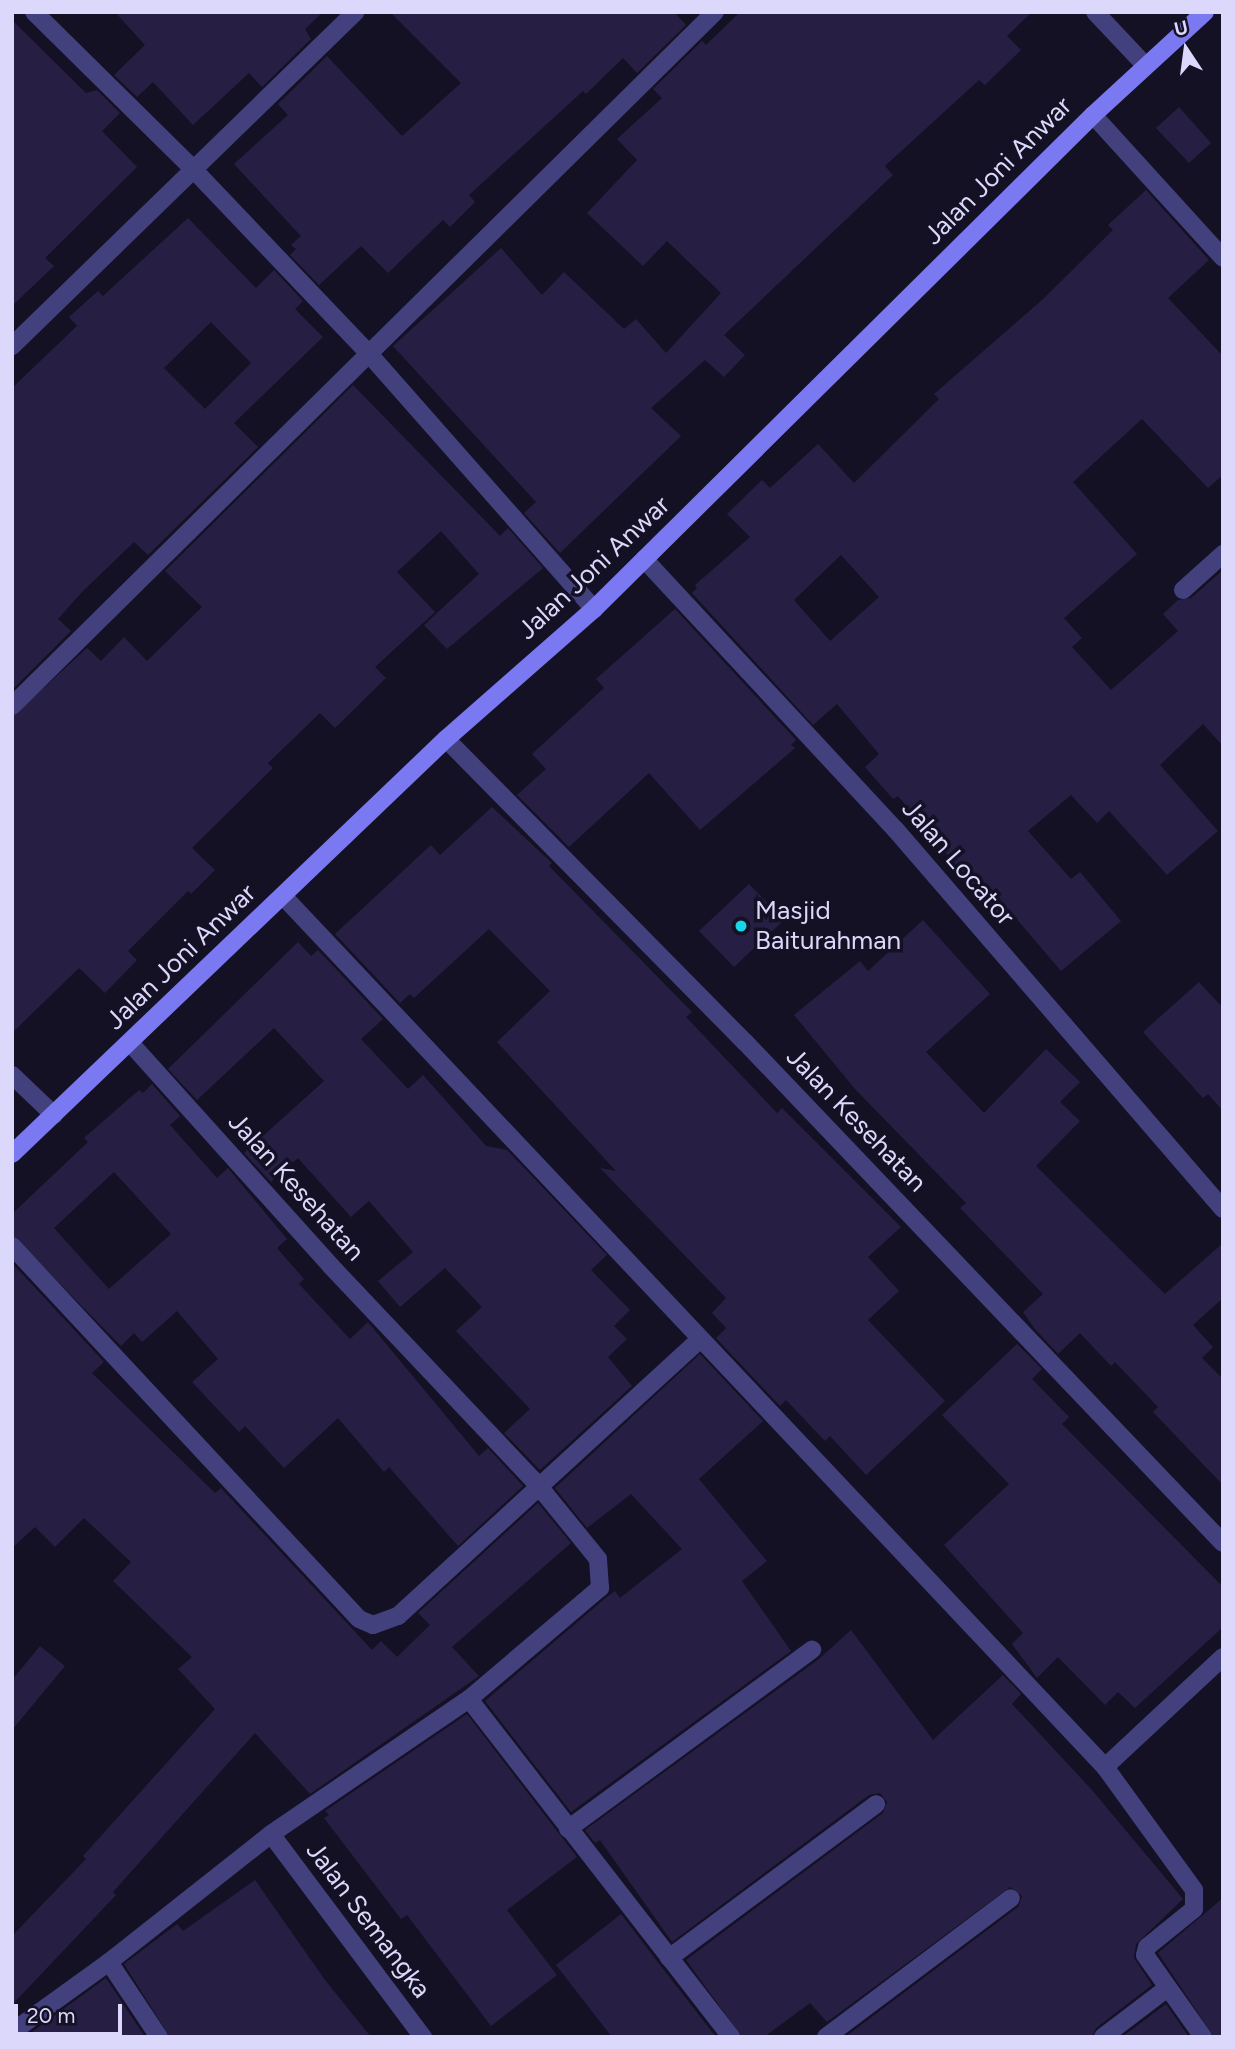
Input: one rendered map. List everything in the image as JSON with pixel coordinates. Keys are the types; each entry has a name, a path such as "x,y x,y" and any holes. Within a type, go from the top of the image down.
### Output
{"main road":[{"name":"Jalan Joni Anwar","path":"12,1154 446,739 594,609 1093,115 1205,12"}],"street":[{"path":"34,12 194,170 370,355 594,609"},
{"path":"12,346 356,12"},
{"path":"12,706 715,12"},
{"path":"1095,12 1145,65"},
{"path":"1093,115 1223,258"},
{"path":"1183,590 1223,554"},
{"name":"Jalan Locator","path":"644,559 895,829 1223,1209"},
{"name":"Jalan Kesehatan","path":"446,739 745,1042 1223,1543"},
{"path":"283,896 1105,1767 1195,1890 1194,1909 1147,1947 1145,1955 1166,1989 1203,2037"},
{"name":"Jalan Kesehatan","path":"130,1043 331,1266 537,1485 598,1559 600,1588 469,1699"},
{"path":"12,1075 54,1115"},
{"path":"12,1246 359,1619 373,1625 398,1616 537,1485 700,1339"},
{"path":"568,1829 812,1650"},
{"path":"1105,1767 1223,1657"},
{"path":"12,2032 109,1962 271,1834 469,1699 731,2037"},
{"path":"669,1958 876,1804"},
{"name":"Jalan Semangka","path":"271,1834 423,2037"},
{"path":"826,2037 1011,1898"},
{"path":"109,1962 159,2037"},
{"path":"1103,2037 1166,1989"}],"building":[{"path":"115,12 323,12 305,29 311,39 262,87 249,73 193,125 153,82 137,97 114,75 145,45"},
{"path":"390,12 674,12 686,25 637,73 623,58 586,94 583,91 469,195 475,202 450,227 443,220 388,273 361,246 319,285 290,255 296,249 291,245 301,236 234,164 288,115 278,104 327,56 402,136 461,83"},
{"path":"740,12 1032,12 1007,36 1021,50 985,85 979,80 885,166 893,175 724,335 745,355 724,377 705,360 651,408 681,436 560,553 524,513 536,502 393,346 501,248 542,295 564,272 624,329 636,319 666,353 721,293 667,241 643,266 587,213 637,160 617,139 662,98 653,89 702,41 706,45"},
{"path":"12,20 86,93 97,90 120,113 102,131 137,167 45,258 54,266 12,306"},
{"path":"1179,107 1211,143 1189,163 1156,128"},
{"path":"1146,190 1209,260 1168,298 1223,356 1223,475 1208,488 1142,419 1073,482 1137,554 1064,618 1082,638 1072,647 1111,690 1178,631 1163,614 1178,600 1191,598 1223,570 1223,746 1203,724 1160,765 1218,831 1167,875 1109,811 1097,823 1071,795 1028,831 1071,879 1080,872 1121,921 1061,971 1014,916 1005,924 898,796 893,799 865,767 879,754 837,704 813,725 692,593 697,588 695,585 750,537 727,514 762,480 770,488 818,444 854,483 939,399 934,394 1042,300 1113,230 1108,225","holes":["841,555 879,597 830,641 794,600"]},
{"path":"188,218 256,288 274,270 303,301 295,309 323,337 234,423 258,447 148,555 134,542 82,592 58,619 71,631 12,690 12,388 77,326 69,317 98,291 103,296","holes":["211,322 251,363 205,409 164,368"]},
{"path":"353,385 500,536 508,528 543,568 447,649 424,625 479,574 441,531 397,572 435,612 375,667 386,678 335,728 320,713 268,763 273,768 192,848 215,870 191,894 188,891 128,951 137,960 105,993 79,968 12,1033 12,717 87,648 101,661 124,637 147,661 202,607 165,571"},
{"path":"675,609 796,740 791,745 795,748 700,830 649,773 569,847 517,795 546,769 532,754 604,688 596,679"},
{"path":"492,807 552,863 549,866 692,1012 686,1017 777,1113 782,1108 901,1227 868,1257 899,1291 868,1320 945,1401 866,1475 830,1436 825,1441 786,1400 780,1406 716,1338 726,1328 712,1313 726,1298 600,1168 616,1171 497,1042 550,991 489,929 414,998 410,994 400,1003 335,934 431,845 440,855"},
{"name":"Masjid Baiturahman","path":"749,884 784,920 734,967 699,931"},
{"path":"923,920 990,994 926,1052 984,1113 1046,1049 1080,1082 1060,1102 1080,1121 1036,1166 1165,1294 1223,1243 1223,1298 1193,1325 1213,1347 1202,1358 1223,1379 1223,1485 1153,1412 1158,1407 1115,1362 1111,1366 1080,1333 1058,1354 1034,1328 1023,1312 1043,1294 960,1208 966,1203 855,1089 794,1015 860,961 868,971"},
{"path":"298,942 311,956 318,950 383,1019 361,1039 408,1089 423,1075 486,1146 507,1150 607,1255 591,1270 630,1310 614,1326 627,1339 608,1357 632,1386 540,1470 504,1433 530,1409 456,1331 482,1307 445,1268 400,1307 378,1281 413,1252 369,1201 351,1217 298,1158 271,1182 244,1153 324,1081 274,1028 197,1100 168,1069"},
{"path":"1199,982 1223,1008 1223,1111 1208,1094 1203,1098 1143,1032"},
{"path":"152,1084 180,1116 170,1125 217,1178 228,1168 287,1239 277,1248 304,1279 299,1284 350,1339 368,1322 479,1456 488,1448 523,1486 458,1546 389,1467 384,1472 338,1418 284,1468 245,1426 239,1432 192,1382 218,1359 177,1311 142,1342 134,1333 121,1346 12,1235 12,1214 88,1142 84,1138 139,1090 143,1093","holes":["114,1172 171,1234 109,1289 54,1228"]},
{"path":"12,1263 104,1362 92,1373 215,1493 221,1488 372,1650 381,1641 397,1657 430,1625 418,1613 538,1503 571,1543 452,1647 479,1676 310,1794 255,1733 113,1892 116,1895 12,2005 12,1936 86,1859 83,1856 215,1709 178,1669 192,1657 113,1581 131,1562 84,1518 55,1547 35,1527 12,1548"},
{"path":"1017,1344 1042,1369 1032,1379 1069,1417 1062,1424 1223,1587 1223,1627 1135,1708 1118,1692 1105,1705 1058,1657 1037,1678 1012,1644 1023,1633 944,1545 1009,1484 942,1415"},
{"path":"700,1354 763,1421 699,1479 767,1561 742,1581 791,1651 571,1812 485,1701 608,1596 615,1591 620,1598 682,1549 631,1494 587,1528 555,1488"},
{"path":"851,1630 933,1740 1003,1675 1021,1694 1012,1704 1092,1790 1183,1899 1136,1944 1134,1958 1152,1985 1096,2028 1092,2037 845,2037 1018,1907 1022,1896 1010,1887 827,2022 810,2003 764,2037 742,2037 686,1960 883,1813 887,1802 880,1793 869,1795 672,1942 600,1840 595,1843 585,1830 819,1659"},
{"path":"40,1646 65,1666 12,1730 12,1680"},
{"path":"467,1714 577,1857 507,1910 557,1975 491,2026 407,1915 401,1919 324,1818 329,1815 325,1811"},
{"path":"255,1880 325,1980 371,2037 170,2037 124,1964 177,1924 183,1931"},
{"path":"1223,1898 1223,2037 1214,2037 1158,1953"},
{"path":"621,1914 716,2037 612,2037 556,1965"},
{"path":"106,1978 145,2037 25,2037"},
{"path":"1166,2004 1189,2037 1122,2037"}],"place":[{"name":"Masjid Baiturahman","path":"741,926"}]}
